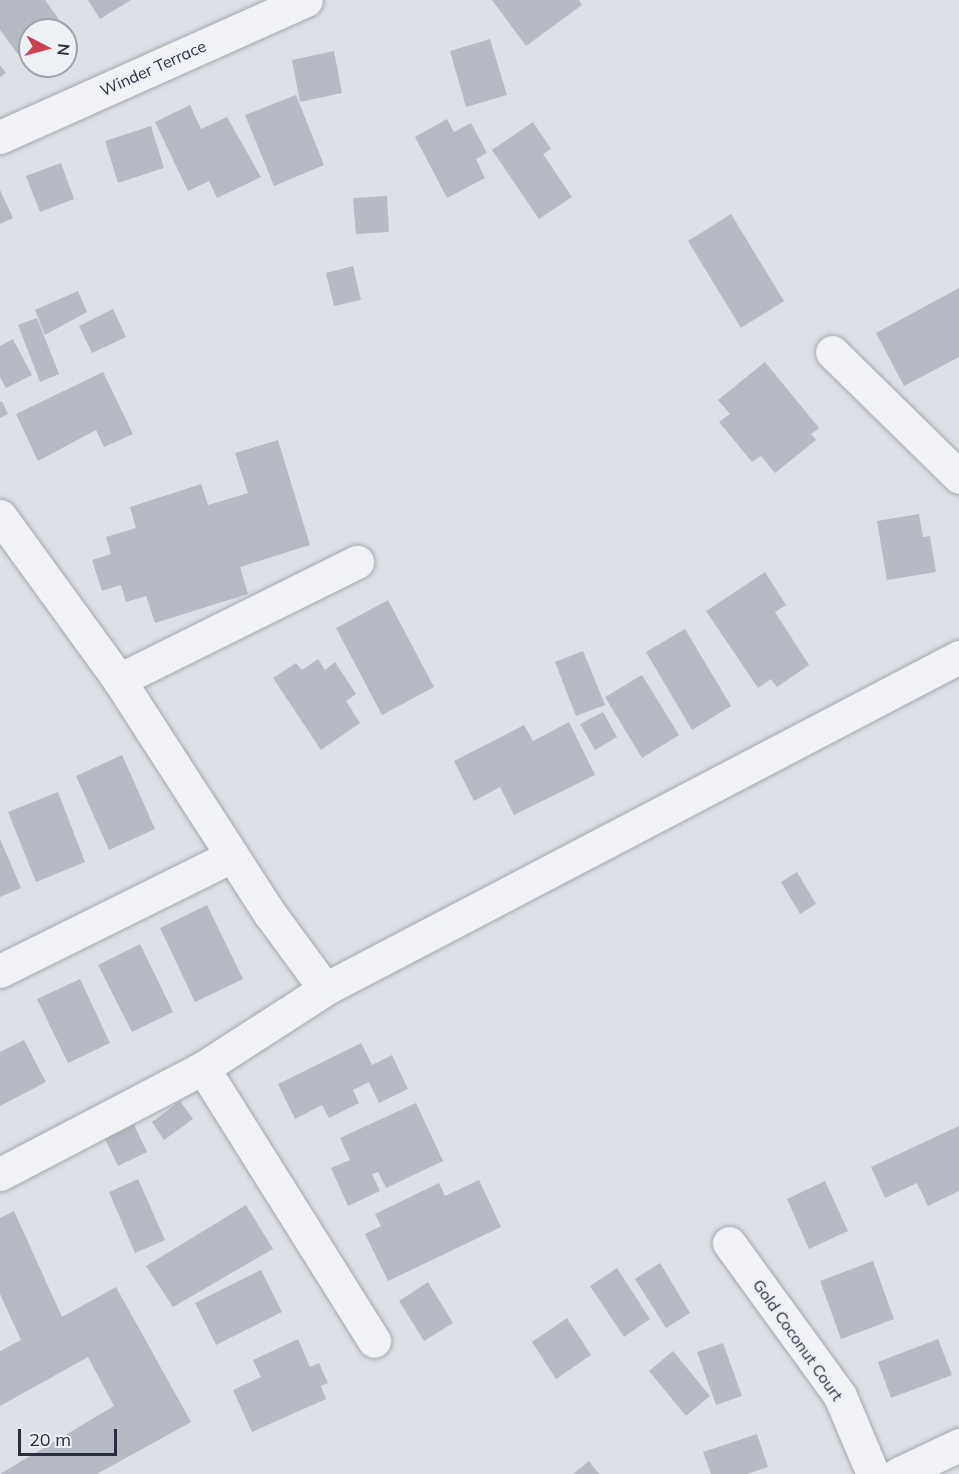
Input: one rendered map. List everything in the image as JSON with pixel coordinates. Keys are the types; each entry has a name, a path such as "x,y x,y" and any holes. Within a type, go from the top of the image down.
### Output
{"street":[{"name":"Winder Terrace","path":"0,137 306,0"},
{"path":"832,352 959,477"},
{"path":"0,516 119,680 232,856 325,989"},
{"path":"119,680 357,562"},
{"path":"0,1174 203,1068 325,989 959,657"},
{"path":"0,971 232,856"},
{"path":"203,1068 374,1341"},
{"name":"Gold Coconut Court","path":"729,1243 840,1396 873,1474"},
{"path":"898,1474 959,1445"}],"building":[{"path":"0,0 45,0 58,18 18,18 18,54 0,30"},
{"path":"88,0 131,0 100,19"},
{"path":"492,0 579,0 582,5 526,46"},
{"path":"490,39 507,95 466,107 450,51"},
{"path":"334,51 342,93 300,102 292,60"},
{"path":"0,65 6,73 0,77"},
{"path":"296,95 324,165 274,186 245,115"},
{"path":"190,105 201,129 227,117 261,177 217,198 209,181 188,191 155,122"},
{"path":"447,119 454,132 471,123 487,153 476,159 485,178 447,198 415,137"},
{"path":"533,122 551,149 543,154 572,197 539,219 492,150"},
{"path":"151,126 164,168 118,183 105,141"},
{"path":"61,163 74,199 40,212 26,176"},
{"path":"0,190 13,218 0,224"},
{"path":"387,196 389,232 356,234 353,198"},
{"path":"731,214 784,301 741,328 688,241"},
{"path":"353,266 361,300 334,306 326,273"},
{"path":"959,288 959,357 904,386 876,333"},
{"path":"78,291 87,312 45,335 35,310"},
{"path":"113,309 126,337 92,353 79,326"},
{"path":"37,318 59,374 40,382 18,325"},
{"path":"13,339 32,375 6,388 0,377 0,346"},
{"path":"765,362 819,428 811,434 816,440 775,473 761,456 752,462 719,422 730,414 718,400"},
{"path":"103,372 133,434 104,447 96,430 38,461 16,414"},
{"path":"2,401 8,414 0,418 0,402"},
{"path":"278,440 310,545 240,567 248,594 155,623 146,596 126,602 121,585 102,591 92,560 111,554 106,537 136,528 130,507 201,484 208,505 248,493 235,453"},
{"path":"919,514 923,537 930,536 936,572 887,580 877,521"},
{"path":"765,572 786,605 775,612 809,665 777,687 771,679 758,688 706,611"},
{"path":"388,600 434,687 382,715 336,628"},
{"path":"685,629 731,706 692,730 646,652"},
{"path":"583,651 605,705 576,716 555,662"},
{"path":"318,659 325,670 335,662 356,694 346,701 360,723 321,750 273,678 296,663 302,670"},
{"path":"642,675 679,735 642,758 605,697"},
{"path":"603,712 617,737 595,750 580,724"},
{"path":"569,722 595,775 514,815 500,787 474,801 454,761 524,725 533,741"},
{"path":"122,755 155,829 109,850 76,776"},
{"path":"58,792 85,862 36,882 8,812"},
{"path":"0,839 21,888 0,897"},
{"path":"797,872 816,904 800,914 781,882"},
{"path":"207,905 243,979 195,1002 160,928"},
{"path":"140,944 173,1012 132,1032 98,965"},
{"path":"80,979 110,1043 68,1063 37,999"},
{"path":"24,1040 46,1082 0,1106 0,1052"},
{"path":"361,1043 372,1065 392,1055 408,1089 379,1103 369,1082 353,1090 359,1103 329,1118 322,1105 295,1119 278,1084"},
{"path":"180,1101 193,1119 164,1140 152,1122"},
{"path":"416,1103 443,1161 386,1188 378,1172 372,1174 380,1191 348,1206 331,1168 350,1160 340,1138"},
{"path":"134,1125 147,1152 118,1166 105,1139"},
{"path":"959,1126 959,1191 928,1206 917,1183 885,1198 871,1167"},
{"path":"138,1179 165,1240 135,1253 109,1192"},
{"path":"479,1180 501,1227 388,1281 365,1234 381,1226 375,1214 439,1183 445,1196"},
{"path":"825,1181 848,1231 809,1249 787,1199"},
{"path":"246,1205 273,1249 173,1307 146,1266"},
{"path":"14,1211 62,1317 116,1287 191,1422 97,1474 0,1474 114,1406 88,1357 0,1406 0,1351 21,1340 0,1294 0,1218"},
{"path":"873,1261 894,1319 841,1339 820,1281"},
{"path":"660,1263 690,1313 666,1328 635,1279"},
{"path":"617,1268 650,1319 624,1337 590,1286"},
{"path":"261,1270 282,1312 216,1345 195,1303"},
{"path":"428,1282 453,1323 424,1341 399,1301"},
{"path":"567,1318 591,1355 556,1379 532,1342"},
{"path":"298,1339 310,1367 319,1363 328,1383 321,1386 326,1399 252,1432 233,1390 261,1377 253,1360"},
{"path":"938,1339 952,1375 891,1398 878,1362"},
{"path":"723,1343 742,1396 716,1405 697,1352"},
{"path":"673,1351 710,1396 686,1416 649,1371"},
{"path":"757,1434 768,1467 747,1474 711,1474 703,1452"},
{"path":"589,1461 599,1474 573,1474"}]}
